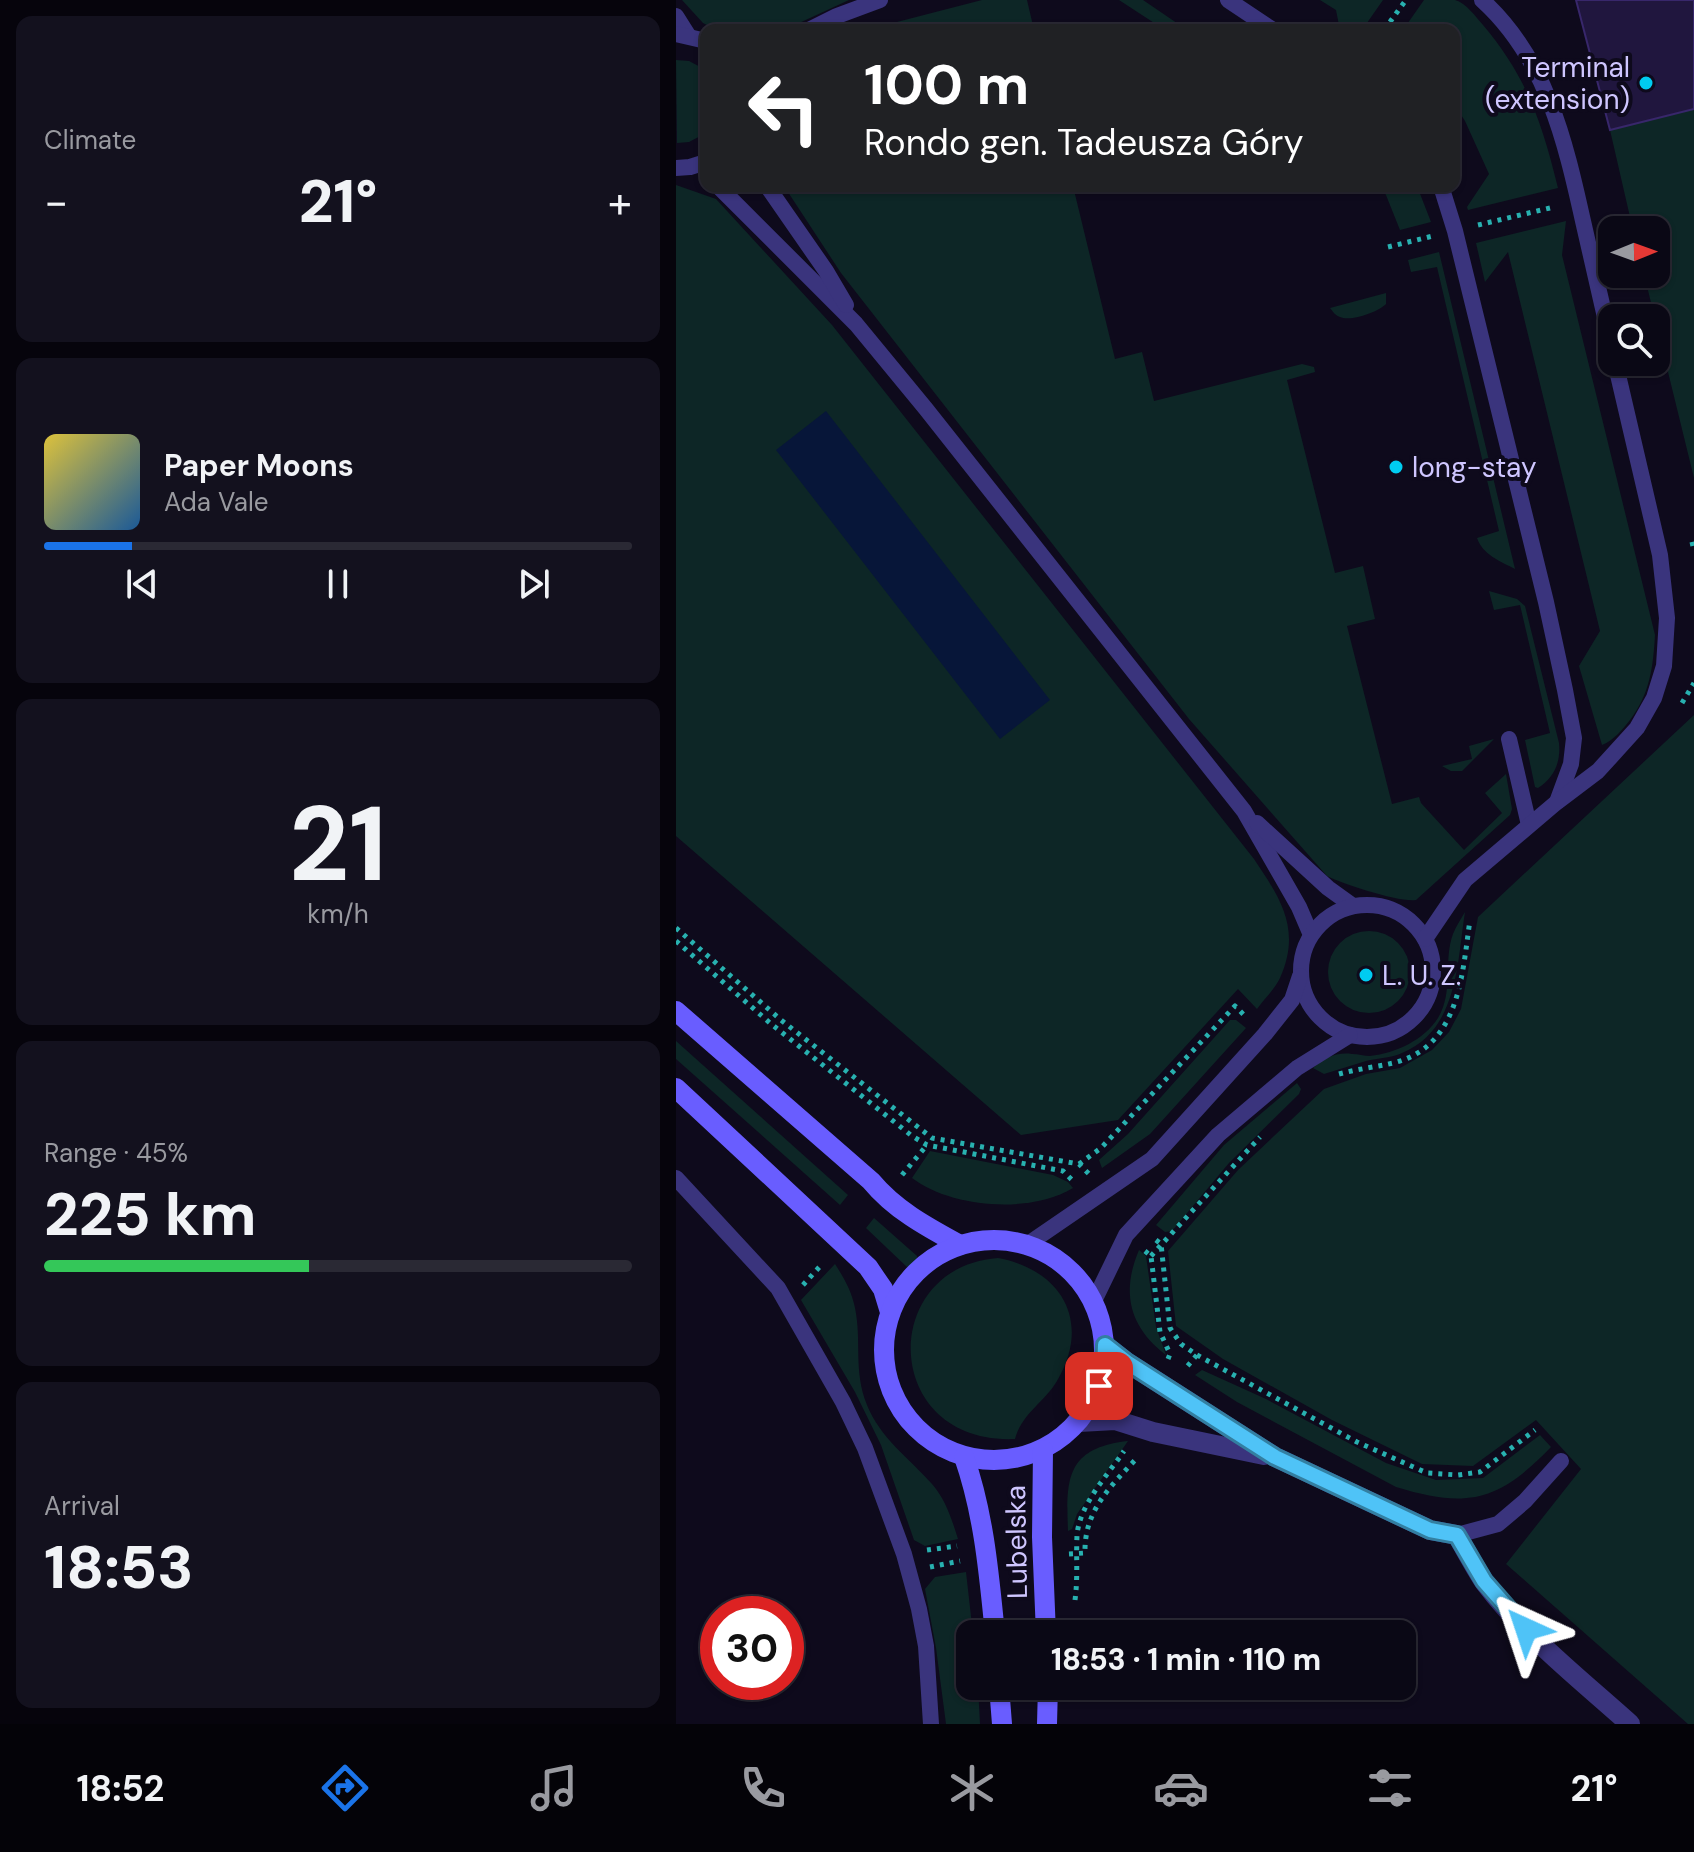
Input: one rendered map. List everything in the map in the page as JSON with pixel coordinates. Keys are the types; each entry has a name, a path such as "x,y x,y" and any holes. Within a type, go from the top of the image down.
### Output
{"main road":[{"path":"676,1011 871,1181 884,1197 919,1223 960,1245"},
{"path":"676,1088 868,1267 883,1289 890,1312"},
{"path":"994,1239 1028,1244 1060,1260 1085,1285 1094,1301 1105,1345 1099,1386 1079,1422 1043,1450 1004,1460 964,1457 924,1436 908,1420 896,1400 884,1357 890,1312 911,1278 925,1264 960,1245 994,1239"},
{"name":"Lubelska","path":"1043,1450 1045,1620"},
{"name":"Lubelska","path":"964,1457 976,1491 993,1620"},
{"path":"1000,1700 1002,1724"},
{"path":"1047,1724 1048,1700"}],"street":[{"path":"1105,1345 1275,1457 1430,1530 1457,1535 1484,1581 1510,1612 1630,1724"},
{"path":"1079,1422 1115,1420 1153,1432 1275,1457"}],"lane":[{"path":"821,24 880,0"},
{"path":"1228,0 1264,24"},
{"path":"1482,0 1520,44 1553,106 1602,304"},
{"path":"676,16 682,35"},
{"path":"724,192 856,324 1244,811 1281,874 1311,935"},
{"path":"771,192 826,271 856,324"},
{"path":"1443,192 1546,602 1574,738 1571,764 1557,802"},
{"path":"1425,939 1465,880 1598,771 1637,728 1654,698 1664,666 1667,618 1660,555 1618,376"},
{"path":"1509,739 1529,825"},
{"path":"1244,811 1328,888 1353,906"},
{"path":"1028,1244 1152,1159 1292,1000 1311,935 1336,912 1353,906 1378,906 1402,914 1425,939 1433,972 1431,989 1419,1012 1400,1029 1367,1038 1334,1030 1315,1013 1303,991 1300,975"},
{"path":"1094,1301 1126,1235 1218,1135 1297,1068 1350,1035"},
{"path":"676,1178 778,1288 843,1402 865,1448 904,1554 919,1609 926,1646 931,1724"},
{"path":"1457,1535 1498,1524 1525,1501 1561,1461"}],"path":[{"path":"1388,24 1406,0"},
{"path":"1388,247 1578,201"},
{"path":"1692,542 1694,551"},
{"path":"1680,704 1694,683"},
{"path":"1338,1074 1395,1063 1419,1051 1435,1037 1458,999 1472,908"},
{"path":"676,928 781,1020 918,1129"},
{"path":"676,941 770,1023 927,1145"},
{"path":"1079,1164 1101,1148 1235,1006 1265,1034"},
{"path":"1151,1256 1269,1128"},
{"path":"1197,1355 1346,1436 1427,1473 1458,1475 1480,1472 1535,1430"},
{"path":"1073,1611 1078,1575 1077,1534"}],"green space":[{"path":"682,0 849,0 797,24 703,23"},
{"path":"982,0 1027,0 1033,24 889,24"},
{"path":"1119,0 1143,0 1178,24 1156,24"},
{"path":"1320,0 1383,0 1366,24 1339,24 1336,10"},
{"path":"1424,0 1455,0 1474,14 1522,82 1546,142 1558,188 1468,210 1489,174 1460,113 1460,24 1407,24"},
{"path":"676,60 689,61 700,67 700,136 689,142 677,143"},
{"path":"1694,109 1694,478 1669,376 1670,304 1651,304 1647,288 1670,288 1670,216 1630,216 1610,130"},
{"path":"676,185 716,199 832,325 1254,859 1279,901 1285,915 1289,944 1275,986 1257,1009 1238,989 1118,1120 1021,1135 676,836"},
{"path":"788,192 1074,192 1115,359 1142,352 1154,401 1302,364 1314,367 1315,372 1287,380 1335,573 1363,566 1375,619 1347,626 1392,804 1419,797 1464,850 1502,813 1485,793 1506,774 1512,809 1510,815 1416,900 1385,896 1327,876 1189,719 841,273"},
{"path":"1384,192 1419,192 1431,222 1400,230"},
{"path":"1566,221 1562,255 1655,635 1651,669 1642,700 1621,731 1602,745 1579,666 1600,631 1508,252 1485,282 1476,243"},
{"path":"1439,252 1515,569 1488,553 1477,538 1499,531 1437,267 1411,272 1408,260"},
{"path":"1386,293 1386,304 1364,315 1345,318 1330,308"},
{"path":"1489,591 1517,599 1525,606 1559,743 1555,769 1538,788 1535,787 1525,740 1550,733 1520,605 1494,610"},
{"path":"1694,715 1694,1724 1688,1724 1506,1564 1581,1469 1536,1420 1473,1466 1422,1464 1332,1420 1223,1359 1176,1326 1168,1251 1238,1170 1324,1089 1366,1074 1400,1068 1432,1050 1449,1032 1461,1009 1478,917"},
{"path":"1494,739 1462,771 1451,771 1442,766 1472,759 1469,746"},
{"path":"1465,912 1452,993 1434,1028 1420,1042 1398,1055 1324,1074 1313,1068 1336,1055 1370,1056 1390,1052 1417,1039 1432,1026 1443,1008 1450,944"},
{"path":"1369,931 1385,934 1398,943 1407,956 1410,972 1407,988 1398,1001 1385,1010 1369,1013 1353,1010 1340,1001 1331,988 1328,972 1331,956 1340,943 1353,934"},
{"path":"1230,1020 1236,1020 1246,1028 1150,1134 1102,1168 1099,1160 1128,1134"},
{"path":"676,1041 848,1195 840,1205 676,1059"},
{"path":"1297,1083 1301,1089 1299,1094 1229,1163 1172,1231 1165,1232 1156,1225 1224,1145"},
{"path":"930,1151 1053,1175 1073,1188 1036,1202 1014,1204 991,1204 948,1196 912,1178"},
{"path":"874,1218 917,1256 917,1261 907,1267 866,1228"},
{"path":"1139,1250 1146,1256 1156,1327 1166,1355 1144,1333 1132,1308 1130,1280"},
{"path":"998,1258 1020,1264 1039,1274 1065,1302 1071,1319 1072,1339 1057,1381 1028,1415 1015,1439 971,1433 939,1415 919,1387 911,1354 915,1321 931,1291 958,1269"},
{"path":"835,1264 855,1308 860,1380 867,1405 887,1438 937,1490 958,1539 925,1546 914,1540 881,1445 855,1392 801,1300"},
{"path":"1202,1370 1266,1399 1386,1463 1436,1480 1483,1478 1540,1435 1551,1447 1515,1479 1481,1496 1443,1498 1421,1494 1396,1487 1237,1402 1195,1375"},
{"path":"1128,1441 1068,1531 1068,1496 1074,1469 1092,1451"},
{"path":"966,1572 971,1620 956,1620 956,1700 979,1700 980,1724 946,1724 925,1589 935,1577"}],"water":[{"path":"826,411 1050,700 1000,739 776,450"}],"building":[{"name":"Terminal (extension)","path":"1576,0 1694,0 1694,109 1610,130"}],"place":[{"name":"Terminal (extension)","path":"1646,83"},
{"name":"long-stay","path":"1396,467"},
{"name":"L. U. Z.","path":"1366,975"}],"route":[{"path":"1099,1386 1105,1345 1275,1457 1430,1530 1457,1535 1484,1581 1526,1629"}]}
